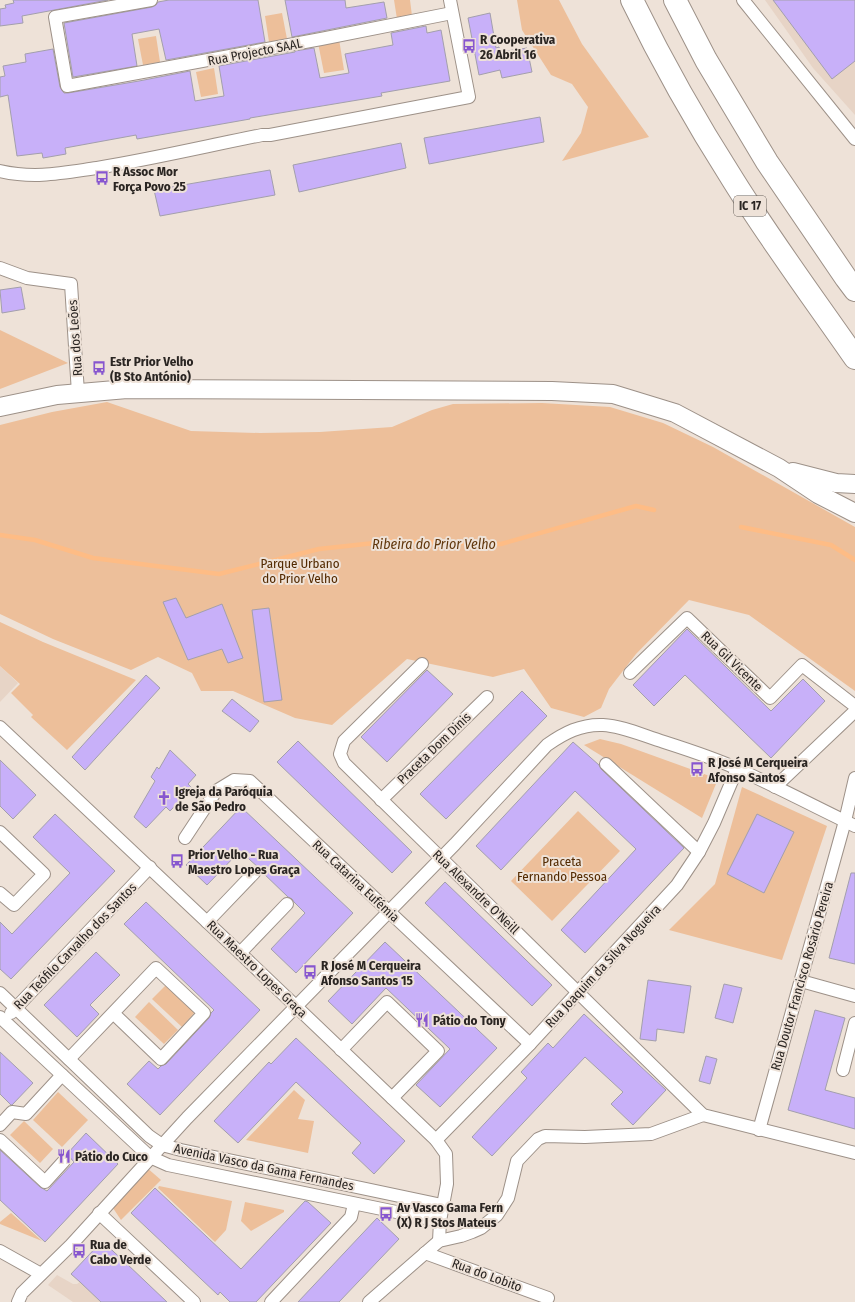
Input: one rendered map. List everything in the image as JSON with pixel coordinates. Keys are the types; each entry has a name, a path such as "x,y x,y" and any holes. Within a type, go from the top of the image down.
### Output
{"highway":[{"name":"IC 17","path":"632,0 657,52 733,180 791,268 853,356"},
{"path":"675,0 706,60 767,162 855,290"}],"street":[{"name":"Rua Projecto SAAL","path":"151,0 56,17 67,86 452,13"},
{"path":"0,171 28,176 46,175 118,164 262,135 270,135 469,97 450,0"},
{"path":"743,0 855,139"},
{"name":"Rua dos Leões","path":"0,268 27,278 71,284 78,392"},
{"path":"0,407 78,392 127,388 552,391 613,394 675,413 779,468 818,494 855,513"},
{"path":"779,468 836,483 855,484"},
{"name":"Rua Gil Vicente","path":"630,673 687,618 770,698 802,665 855,706"},
{"name":"Rua Alexandre O'Neill","path":"422,664 347,737 341,749 341,758 344,763 703,1115"},
{"name":"Praceta Dom Dinis","path":"381,800 486,697"},
{"path":"775,787 855,711"},
{"path":"18,1302 22,1293 71,1245 150,1157 388,911 455,844 547,745 561,735 588,726 615,726 707,757 737,769 850,823"},
{"name":"Rua Maestro Lopes Graça","path":"0,727 150,867 436,1140 446,1154 447,1184 442,1205 439,1241"},
{"path":"606,764 699,852"},
{"name":"Rua Joaquim da Silva Nogueira","path":"436,1140 530,1044 677,885 699,852 714,823 737,769"},
{"name":"Rua Doutor Francisco Rosário Pereira","path":"759,1130 801,980 850,823 855,778"},
{"name":"Rua Catarina Eufémia","path":"185,838 216,791 234,780 250,781 530,1044"},
{"path":"0,832 44,874 14,906 0,893"},
{"name":"Rua Teófilo Carvalho dos Santos","path":"1,1021 16,1008 150,867"},
{"path":"208,922 254,873"},
{"path":"240,953 287,904"},
{"path":"69,1059 156,968 204,1013 161,1058 113,1013"},
{"path":"801,980 855,996"},
{"name":"Avenida Vasco da Gama Fernandes","path":"0,993 149,1136 162,1145 188,1152 442,1205"},
{"path":"341,1050 387,1002 438,1051 392,1098"},
{"name":"Avenida Vasco da Gama Fernandes","path":"1,1021 62,1075 150,1157 168,1165 440,1221"},
{"path":"843,1070 855,1023"},
{"path":"0,1125 12,1112 26,1114 62,1075"},
{"path":"369,1302 439,1241 461,1236 481,1228 497,1215 508,1198 517,1161 542,1136 584,1137 651,1134 703,1115 855,1153"},
{"path":"0,1140 45,1182 64,1162"},
{"path":"271,1302 352,1217 354,1204"},
{"path":"99,1213 194,1302"},
{"path":"0,1250 41,1274"},
{"name":"Rua do Lobito","path":"425,1253 548,1298"}],"shaded area":[{"path":"765,0 855,0 855,115 813,68"},
{"path":"0,666 18,683 0,702"},
{"path":"57,1275 73,1284 80,1282 117,1302 73,1302 48,1285"}],"green space":[{"path":"394,0 410,0 412,16 397,19"},
{"path":"517,0 559,0 582,44 649,137 562,161 581,133 588,107 572,84 551,75 522,30"},
{"path":"282,13 287,39 269,42 265,16"},
{"path":"156,36 160,62 143,65 138,39"},
{"path":"339,39 344,70 324,73 318,43"},
{"path":"214,68 218,94 201,97 196,72"},
{"path":"0,330 68,363 0,389"},
{"name":"Parque Urbano do Prior Velho","path":"107,402 191,431 260,433 320,432 392,427 432,410 453,404 542,403 610,407 663,423 713,447 855,527 855,691 749,615 689,600 636,654 609,689 601,708 584,717 551,708 524,669 493,677 407,659 332,725 295,718 233,691 201,691 192,673 158,657 131,670 53,639 0,614 0,425 52,412"},
{"path":"0,622 43,642 136,680 67,750 31,717 33,715 11,693 20,684 0,666"},
{"path":"600,739 621,744 718,779 702,818 584,745"},
{"path":"742,787 827,826 782,960 669,930 715,884"},
{"name":"Praceta Fernando Pessoa","path":"578,811 620,851 552,921 511,881"},
{"path":"166,985 195,1012 182,1027 152,999"},
{"path":"149,1002 178,1030 164,1044 135,1017"},
{"path":"294,1090 305,1100 298,1119 314,1121 308,1153 246,1140"},
{"path":"58,1092 88,1120 62,1147 33,1120"},
{"path":"24,1121 53,1149 40,1163 10,1135"},
{"path":"146,1167 161,1180 121,1220 113,1208"},
{"path":"159,1186 232,1201 226,1230 215,1242 158,1188"},
{"path":"245,1202 284,1210 284,1212 251,1231 241,1221"},
{"path":"11,1213 42,1241 0,1224 0,1222"}],"building":[{"path":"13,0 108,0 22,16 23,23 0,26 0,9 6,8 5,5 14,3"},
{"path":"169,0 258,0 265,42 166,60 159,29 132,34 137,66 73,77 64,23 152,7 158,2"},
{"path":"285,0 345,0 346,8 384,2 387,18 292,37"},
{"path":"773,0 855,0 855,61 832,79"},
{"path":"490,13 496,48 499,47 500,52 527,48 532,72 502,78 500,70 479,75 468,18"},
{"path":"426,26 427,33 441,30 450,81 381,93 382,96 137,139 136,135 65,148 66,154 43,158 42,153 17,156 8,95 0,97 0,77 5,76 3,66 26,62 25,54 53,49 60,87 64,93 190,71 195,101 224,96 219,66 314,48 320,78 349,73 345,54 393,45 391,33"},
{"path":"540,117 544,142 429,164 424,138"},
{"path":"401,143 406,168 299,192 293,165"},
{"path":"270,170 275,195 160,216 154,190"},
{"path":"21,287 25,309 2,313 0,290"},
{"path":"176,598 186,618 222,604 243,658 228,663 222,649 188,660 163,602"},
{"path":"269,608 282,700 264,702 252,610"},
{"path":"687,629 771,711 803,679 825,701 771,758 685,675 654,706 633,685"},
{"path":"427,670 453,694 387,762 361,737"},
{"path":"146,675 160,688 85,770 72,757"},
{"path":"522,691 547,716 446,819 420,794"},
{"path":"232,699 259,721 250,732 222,711"},
{"path":"298,741 412,852 392,873 277,762"},
{"path":"573,742 599,765 601,769 684,848 585,953 561,930 636,849 575,791 501,870 476,846"},
{"name":"Igreja da Paróquia de São Pedro","path":"170,750 196,775 188,784 192,788 170,811 166,807 146,828 134,817 155,781 151,777 157,767 159,769"},
{"path":"0,760 36,795 13,819 0,806"},
{"path":"241,807 353,913 296,973 271,949 305,913 292,899 288,897 240,851 207,885 186,865"},
{"path":"55,814 115,871 11,979 0,969 0,922 12,934 70,873 33,837"},
{"path":"757,814 794,832 764,893 727,874"},
{"path":"851,873 855,873 855,964 829,958"},
{"path":"445,882 552,985 532,1006 425,903"},
{"path":"146,902 260,1010 160,1115 127,1084 149,1061 158,1069 166,1064 209,1018 214,1010 124,924"},
{"path":"385,942 497,1048 440,1107 416,1085 450,1049 386,988 352,1024 328,1001"},
{"path":"96,952 120,975 90,1005 99,1014 77,1037 44,1005"},
{"path":"648,980 691,986 684,1033 657,1029 656,1041 640,1039"},
{"path":"724,984 742,988 733,1023 715,1018"},
{"path":"815,1010 845,1018 825,1090 855,1098 855,1129 788,1110"},
{"path":"584,1014 666,1090 633,1125 611,1104 623,1092 585,1057 492,1156 472,1137 527,1078 521,1072 548,1043 553,1048"},
{"path":"296,1038 405,1141 374,1174 352,1153 361,1143 296,1082 238,1143 214,1121 269,1062 271,1064"},
{"path":"0,1052 33,1083 12,1105 0,1094"},
{"path":"706,1056 717,1059 710,1084 699,1081"},
{"path":"86,1133 118,1164 45,1242 0,1200 0,1150 40,1187 47,1191 74,1162 67,1154"},
{"path":"155,1188 241,1269 305,1201 331,1223 256,1302 230,1302 220,1292 218,1295 131,1213"},
{"path":"377,1218 399,1239 339,1302 298,1302"},
{"path":"102,1241 167,1302 101,1302 71,1274"}],"waterway":[{"name":"Ribeira do Prior Velho","path":"0,535 35,540 93,558 219,574 319,549 393,541 501,544 636,506 654,510"},
{"name":"Ribeira do Prior Velho","path":"741,527 831,545 855,560"}],"place":[{"name":"R Cooperativa 26 Abril 16","path":"469,46"},
{"name":"R Assoc Mor Força Povo 25","path":"102,178"},
{"name":"Estr Prior Velho (B Sto António)","path":"99,368"},
{"name":"R José M Cerqueira Afonso Santos","path":"697,769"},
{"name":"Igreja da Paróquia de São Pedro","path":"164,798"},
{"name":"Prior Velho - Rua Maestro Lopes Graça","path":"177,861"},
{"name":"R José M Cerqueira Afonso Santos 15","path":"310,972"},
{"name":"Pátio do Tony","path":"422,1020"},
{"name":"Pátio do Cuco","path":"64,1156"},
{"name":"Av Vasco Gama Fern (X) R J Stos Mateus","path":"386,1214"},
{"name":"Rua de Cabo Verde","path":"79,1251"}]}
